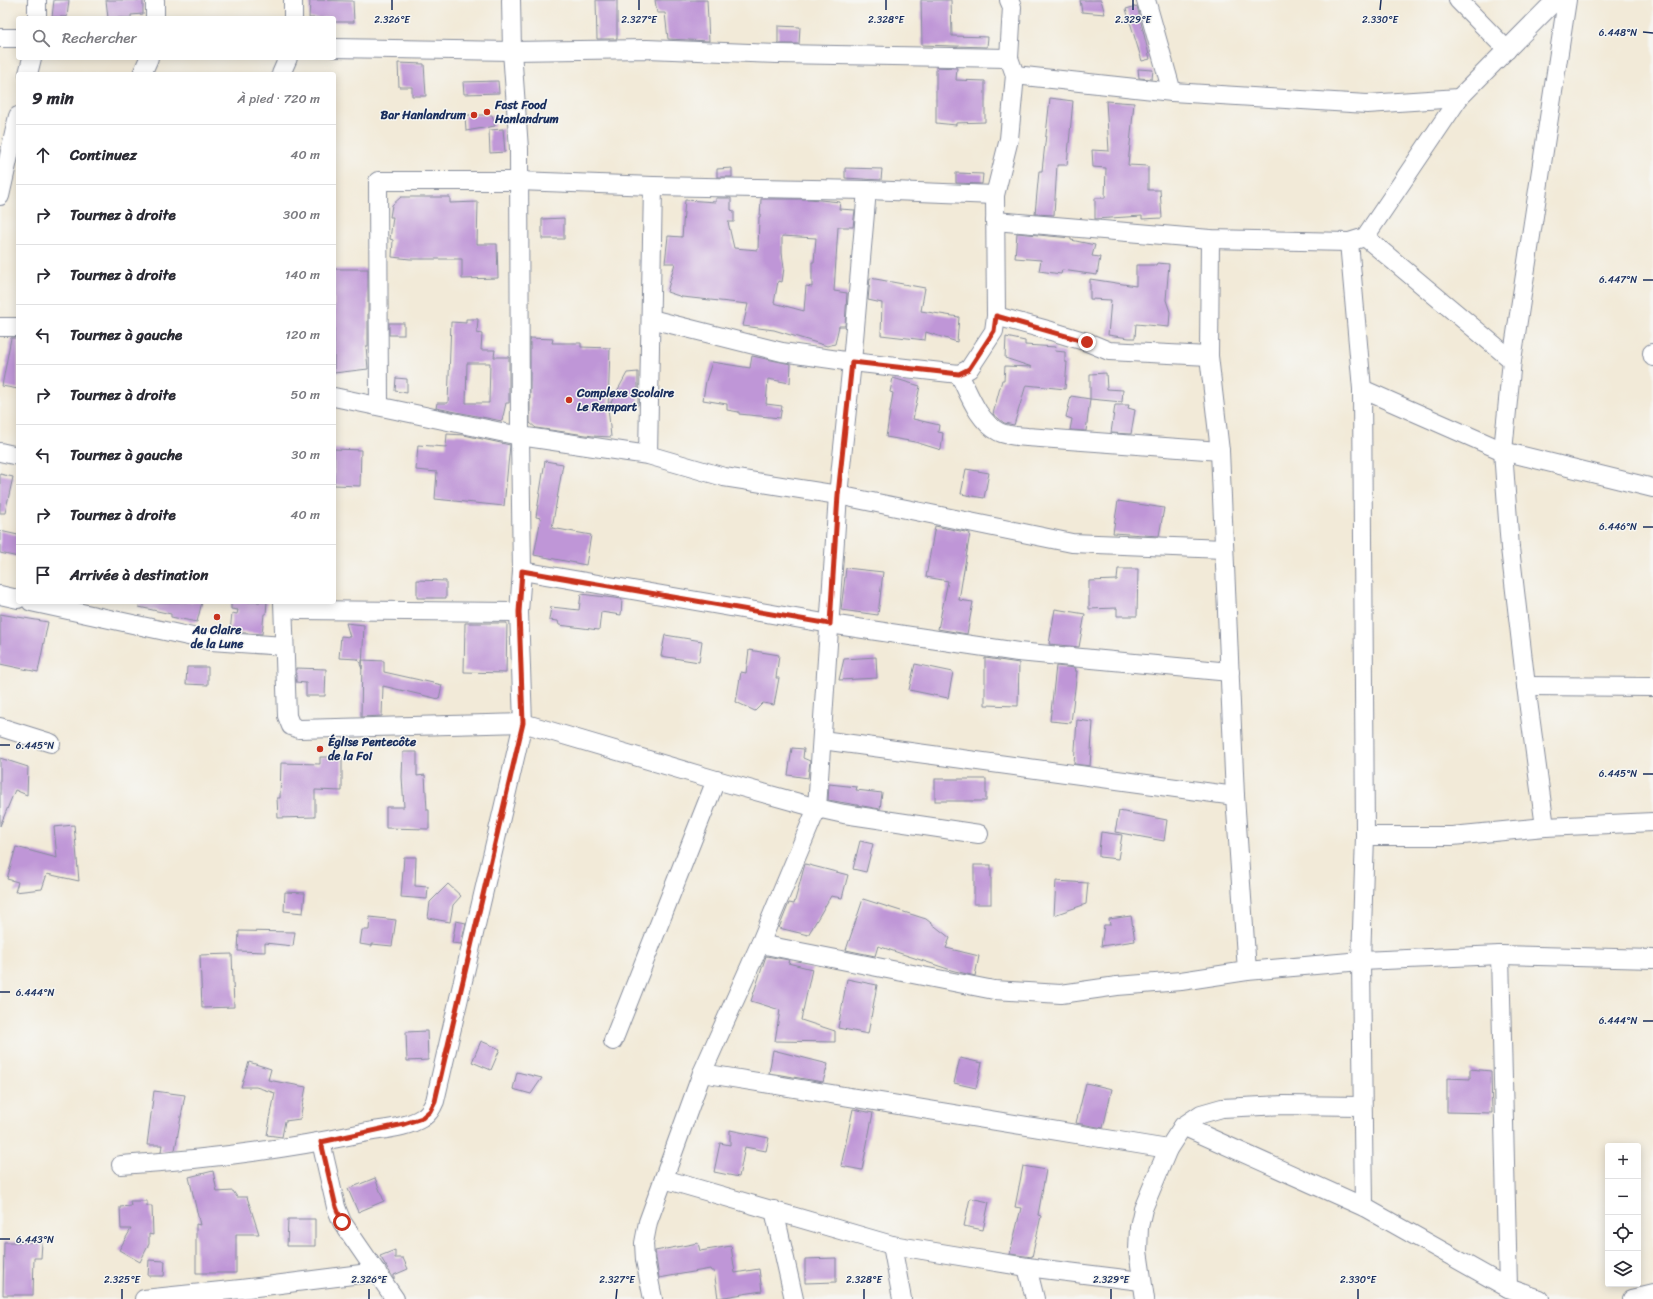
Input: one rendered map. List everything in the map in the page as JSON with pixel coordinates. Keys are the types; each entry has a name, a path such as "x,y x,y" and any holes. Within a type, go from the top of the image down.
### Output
{"street":[{"path":"37,0 37,16"},
{"path":"155,0 155,16"},
{"path":"293,0 293,16"},
{"path":"121,1165 191,1160 321,1142 404,1124 422,1118 430,1111 435,1101 523,723 519,612 522,571 518,181 519,149 512,51 511,0"},
{"path":"651,319 782,352 852,362 959,374 969,369 994,331 996,316 995,195 1009,139 1012,67 1012,7 1009,0"},
{"path":"1146,0 1172,92"},
{"path":"1458,0 1507,50"},
{"path":"1364,1208 1361,1106 1361,961 1365,836 1362,388 1357,239 1459,98 1556,0"},
{"path":"1545,827 1526,686 1510,548 1503,451 1512,360 1567,0"},
{"path":"0,38 16,38"},
{"path":"336,48 512,51 647,49 778,54 1012,67 1172,92 1367,104 1459,98"},
{"path":"28,72 32,60"},
{"path":"143,72 148,60"},
{"path":"282,72 287,60"},
{"path":"0,190 16,124"},
{"path":"379,406 378,181 518,181 653,186 867,190 995,195"},
{"path":"648,455 653,186"},
{"path":"653,1299 645,1260 644,1243 648,1222 702,1073 760,944 817,808 838,495 852,362 867,190"},
{"path":"995,221 1210,239 1357,239 1512,360"},
{"path":"1210,239 1209,356 1220,451 1235,796 1246,971"},
{"path":"996,316 1051,331 1109,351 1209,356"},
{"path":"959,374 980,415 1000,432 1027,437 1220,451"},
{"path":"1362,388 1503,451 1653,488"},
{"path":"336,397 520,436 648,455 724,477 838,495 1072,543 1224,549"},
{"path":"0,452 16,456"},
{"path":"522,571 830,624 1018,652 1230,672"},
{"path":"0,595 16,599"},
{"path":"40,604 211,641 284,646"},
{"path":"284,604 287,716 291,726 299,729 523,723 817,808 844,814 979,834"},
{"path":"291,604 297,610 519,612"},
{"path":"1526,686 1653,687"},
{"path":"0,727 51,743"},
{"path":"822,740 1235,796"},
{"path":"613,1041 716,780"},
{"path":"1365,836 1452,836 1545,827 1653,822"},
{"path":"760,944 994,990 1061,994 1117,986 1181,981 1246,971 1361,961 1500,955 1653,959"},
{"path":"1500,955 1508,1288"},
{"path":"702,1073 1168,1150"},
{"path":"1145,1299 1141,1281 1138,1251 1139,1227 1143,1209 1168,1150 1183,1126 1201,1114 1222,1108 1284,1105 1361,1106"},
{"path":"1183,1126 1364,1208 1508,1288 1540,1299"},
{"path":"321,1142 336,1207 342,1222 395,1299"},
{"path":"664,1179 892,1245 1027,1267 1141,1281"},
{"path":"774,1210 794,1299"},
{"path":"892,1245 902,1299"},
{"path":"1027,1267 1035,1299"},
{"path":"144,1299 241,1290 377,1272"},
{"path":"1632,1299 1653,1294"}],"building":[{"path":"54,0 69,0 67,16 52,16"},
{"path":"106,0 143,0 143,14 131,16 108,16"},
{"path":"310,0 353,1 354,22 336,22 336,16 309,16"},
{"path":"596,0 617,0 617,39 597,39"},
{"path":"655,0 707,0 709,41 668,39 665,13 657,13"},
{"path":"921,0 951,0 952,36 988,37 987,47 922,45"},
{"path":"1080,0 1101,0 1105,14 1082,12"},
{"path":"1137,6 1150,59 1142,61 1126,9"},
{"path":"778,26 800,27 799,44 778,44"},
{"path":"398,63 424,64 426,96 412,96 412,87 399,87"},
{"path":"936,67 957,68 956,80 985,81 985,122 956,123 956,125 936,123"},
{"path":"1138,69 1153,70 1152,79 1139,78"},
{"path":"498,81 499,93 464,94 463,82"},
{"path":"1050,98 1073,101 1067,165 1057,165 1054,215 1035,214 1039,171 1042,171"},
{"path":"1106,101 1134,103 1128,165 1148,166 1148,190 1160,190 1162,218 1142,219 1142,216 1095,219 1095,198 1105,198 1106,168 1093,167 1092,150 1109,151"},
{"path":"465,115 492,115 495,126 466,131"},
{"path":"503,129 505,152 490,153 489,130"},
{"path":"732,168 732,177 717,177 717,169"},
{"path":"845,168 882,169 881,180 845,178"},
{"path":"956,173 983,174 982,184 956,183"},
{"path":"401,197 450,197 450,203 478,202 477,244 497,244 498,278 462,279 462,259 410,259 392,257 393,240 390,239 393,217 390,217 392,205"},
{"path":"716,198 731,198 731,210 734,211 734,222 728,222 734,248 758,250 761,199 810,199 840,202 839,209 855,210 853,227 838,227 834,291 847,293 845,326 839,326 835,344 827,346 774,330 743,326 748,304 682,297 667,292 675,263 665,263 668,236 682,237 685,200 716,202","holes":["782,236 816,238 814,262 812,262 812,287 806,286 804,311 774,303 778,281 782,282 784,268"]},
{"path":"564,218 564,239 542,239 542,219"},
{"path":"1017,233 1071,238 1071,240 1095,245 1092,256 1100,257 1097,275 1062,270 1061,274 1039,271 1041,260 1015,258"},
{"path":"1157,263 1169,264 1166,300 1170,312 1169,327 1136,324 1135,338 1108,335 1111,300 1090,299 1090,279 1136,286 1136,265 1156,265"},
{"path":"336,269 368,269 368,346 366,346 368,369 336,373"},
{"path":"870,278 925,288 921,311 959,317 957,342 926,332 925,340 881,335 882,303 868,300"},
{"path":"466,319 478,319 477,333 482,334 481,350 495,350 494,357 509,357 509,403 506,403 502,421 436,408 437,403 448,403 451,322 466,323","holes":["467,363 490,363 489,403 466,403"]},
{"path":"389,323 404,323 404,335 389,335"},
{"path":"1006,337 1025,341 1025,345 1056,347 1055,351 1065,352 1065,362 1067,362 1065,389 1026,385 1014,425 1004,423 993,414 1002,380 1004,380 1005,366 1032,367 1005,358"},
{"path":"11,338 16,338 16,389 2,386"},
{"path":"530,338 553,339 552,343 581,343 581,347 610,348 608,407 611,437 536,428 530,423"},
{"path":"752,356 791,364 790,383 768,379 766,404 782,406 780,418 739,414 739,412 727,410 727,404 703,400 706,381 712,362 750,368"},
{"path":"638,372 638,405 609,406 627,373"},
{"path":"1106,373 1107,389 1123,390 1122,402 1090,399 1090,374"},
{"path":"396,378 407,379 407,393 395,391"},
{"path":"893,378 920,386 913,419 939,425 938,432 943,433 941,450 915,442 886,437 893,393 890,392"},
{"path":"1071,396 1090,399 1086,431 1070,430 1072,419 1066,417"},
{"path":"1115,405 1129,405 1128,408 1135,410 1131,434 1111,433"},
{"path":"447,434 464,435 510,445 504,506 435,499 437,472 416,470 418,445 446,447"},
{"path":"336,449 361,450 360,486 336,485"},
{"path":"545,461 563,464 552,528 591,535 586,565 534,555 541,518 536,517"},
{"path":"966,469 989,473 984,498 961,494"},
{"path":"0,474 13,477 5,513 0,513"},
{"path":"1118,501 1164,508 1159,536 1113,533"},
{"path":"935,526 970,533 959,600 973,602 967,634 938,629 948,581 926,577"},
{"path":"0,531 16,535 16,557 0,553"},
{"path":"846,568 883,572 878,615 841,610"},
{"path":"1118,569 1138,569 1137,616 1117,616 1117,608 1089,609 1089,581 1117,580"},
{"path":"417,580 446,581 446,598 417,598"},
{"path":"581,594 622,599 621,615 601,612 599,630 559,625 558,621 549,620 551,607 579,610"},
{"path":"140,604 202,604 197,622 171,617 171,614 139,607"},
{"path":"231,604 267,604 266,614 264,614 262,634 230,632 232,613 237,614 238,610 231,609"},
{"path":"1055,609 1085,614 1079,647 1049,644"},
{"path":"0,614 48,622 38,672 0,664"},
{"path":"346,623 364,625 362,669 358,659 339,658 341,636 350,637"},
{"path":"465,623 507,623 506,673 464,672"},
{"path":"665,635 702,641 699,662 661,656"},
{"path":"749,650 779,655 776,678 779,678 774,705 763,703 755,711 736,702 741,672 746,673"},
{"path":"876,657 877,678 839,680 844,659"},
{"path":"985,658 1019,663 1018,706 985,705"},
{"path":"362,660 384,661 384,672 442,685 439,699 383,686 382,716 361,717"},
{"path":"915,664 953,672 948,698 909,690"},
{"path":"1056,666 1076,668 1075,671 1077,671 1071,723 1050,721"},
{"path":"187,667 208,667 208,685 186,684"},
{"path":"296,668 326,669 325,696 306,696 306,683 296,682"},
{"path":"1077,720 1093,722 1090,766 1074,764"},
{"path":"792,748 804,749 803,758 810,761 808,778 788,775"},
{"path":"403,752 417,752 417,776 425,775 427,810 429,810 429,829 386,828 386,807 404,807 402,777"},
{"path":"320,757 342,757 342,791 315,790 315,817 278,818 277,798 280,798 281,763 320,764"},
{"path":"0,758 28,767 27,795 15,790 0,826"},
{"path":"935,779 986,779 986,801 935,801"},
{"path":"829,784 857,787 856,790 882,793 880,809 828,800"},
{"path":"1119,811 1167,820 1164,841 1115,832"},
{"path":"74,825 79,881 47,874 42,889 15,892 18,882 7,879 16,847 57,858 54,827"},
{"path":"1101,832 1122,835 1118,859 1099,857"},
{"path":"860,841 873,844 866,872 853,869"},
{"path":"404,857 416,857 415,886 428,887 427,899 401,897"},
{"path":"805,864 848,875 842,898 831,896 808,935 779,928 789,903 794,904"},
{"path":"974,865 991,865 991,904 974,904"},
{"path":"1056,881 1088,883 1086,904 1054,915"},
{"path":"448,884 461,896 453,905 450,922 428,918 430,902"},
{"path":"285,892 305,893 303,913 284,911"},
{"path":"863,899 926,919 950,938 946,948 979,956 975,976 951,970 878,946 875,956 846,950"},
{"path":"1131,916 1135,941 1101,946 1104,925 1110,925 1109,919"},
{"path":"370,917 396,920 392,946 372,944 372,946 360,944 362,930 369,930"},
{"path":"456,921 466,923 461,944 452,943"},
{"path":"239,931 295,932 293,946 265,943 265,952 238,951"},
{"path":"232,954 234,1007 202,1008 200,955"},
{"path":"766,956 789,960 788,963 812,969 801,1020 835,1031 835,1042 775,1041 780,1010 751,1001"},
{"path":"847,979 877,985 868,1034 838,1028"},
{"path":"427,1031 428,1060 407,1061 406,1032"},
{"path":"481,1041 500,1049 491,1070 472,1062"},
{"path":"773,1050 828,1064 823,1082 769,1073"},
{"path":"960,1058 982,1063 976,1088 954,1083"},
{"path":"249,1062 271,1069 268,1080 306,1087 300,1119 285,1121 282,1137 267,1135 275,1093 256,1087 241,1087"},
{"path":"1470,1069 1491,1071 1492,1113 1447,1112 1447,1078 1470,1079"},
{"path":"517,1072 542,1078 531,1094 513,1089"},
{"path":"1086,1083 1112,1089 1103,1128 1076,1123"},
{"path":"154,1091 185,1095 175,1150 161,1152 162,1145 147,1145"},
{"path":"853,1109 873,1113 862,1170 841,1166"},
{"path":"730,1130 769,1138 766,1151 745,1147 739,1177 714,1172 720,1143 730,1145"},
{"path":"1023,1166 1046,1170 1038,1215 1041,1216 1032,1257 1010,1254 1021,1208 1015,1207"},
{"path":"213,1171 217,1192 233,1191 237,1197 247,1197 259,1234 236,1234 236,1273 196,1273 196,1224 200,1225 189,1177"},
{"path":"375,1178 384,1201 358,1212 348,1189"},
{"path":"970,1198 989,1202 983,1230 964,1226"},
{"path":"130,1201 147,1201 147,1206 152,1206 153,1235 149,1234 149,1244 140,1262 119,1250 131,1229 121,1229 120,1207 131,1206"},
{"path":"288,1219 315,1219 315,1246 287,1246"},
{"path":"4,1242 42,1242 41,1258 34,1258 33,1295 3,1295"},
{"path":"698,1243 700,1251 731,1246 735,1273 759,1269 762,1291 718,1298 714,1271 711,1271 710,1269 659,1278 655,1251"},
{"path":"395,1250 395,1258 403,1258 408,1269 394,1275 394,1279 380,1256"},
{"path":"836,1258 836,1282 805,1283 805,1259"},
{"path":"149,1260 165,1261 164,1276 148,1276"}],"place":[{"name":"Fast Food Hanlandrum","path":"487,112"},
{"name":"Bar Hanlandrum","path":"474,115"},
{"name":"Complexe Scolaire Le Rempart","path":"569,400"},
{"name":"Au Claire de la Lune","path":"217,617"},
{"name":"Église Pentecôte de la Foi","path":"320,749"}],"route":[{"path":"342,1222 336,1207 321,1142 404,1124 422,1118 430,1111 435,1101 523,723 519,612 522,571 830,624 838,495 852,362 959,374 969,369 994,331 996,316 1087,342"}]}
